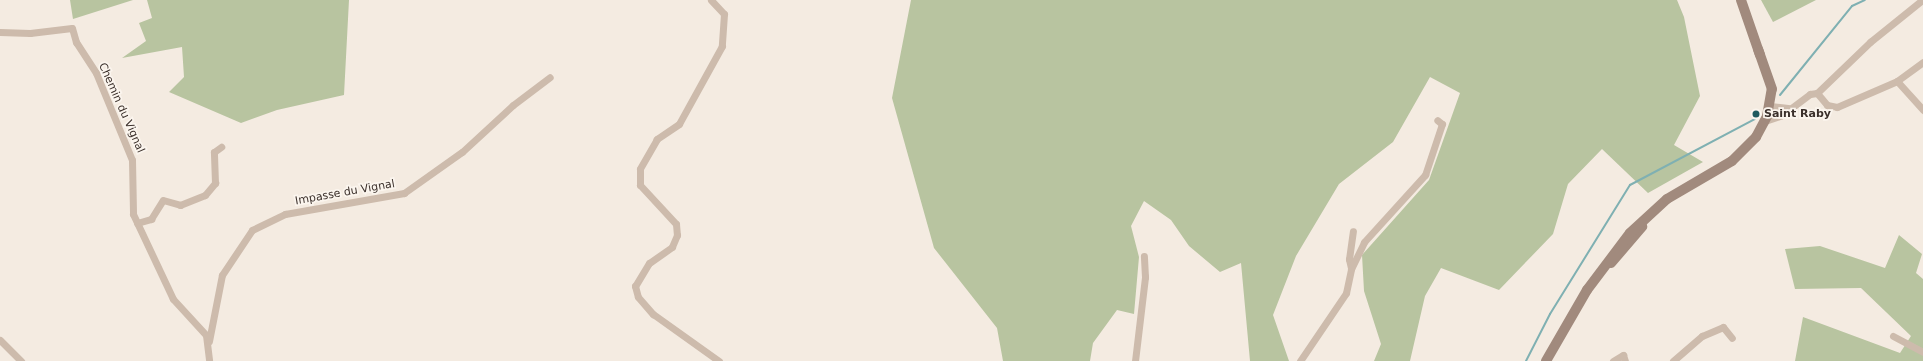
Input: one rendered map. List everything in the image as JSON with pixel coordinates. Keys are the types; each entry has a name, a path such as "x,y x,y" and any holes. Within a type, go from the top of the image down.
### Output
{"main road":[{"path":"1546,361 1599,274 1631,242 1655,208 1724,165 1756,137 1765,121 1770,106 1772,89 1741,0"},
{"path":"1724,165 1752,135 1762,112 1765,83 1758,48"}],"street":[{"path":"711,0 724,14 722,46 679,124 657,139 640,169 640,185 676,224 677,235 672,247 649,263 635,286 638,297 653,314 719,361"},
{"path":"1765,121 1782,115 1788,108 1810,94 1817,93 1870,42 1922,0"},
{"name":"Chemin du Vignal","path":"0,32 30,33 72,28 76,42 96,73 132,160 130,205 137,223 173,299 209,341"},
{"path":"1817,93 1827,105 1837,107 1897,80 1923,62"},
{"name":"Impasse du Vignal","path":"209,341 222,275 252,230 285,214 404,193 462,152 513,105 550,77"},
{"path":"1897,80 1923,110"},
{"path":"1770,106 1788,108"},
{"path":"1300,361 1346,293 1351,268 1364,242 1425,175 1442,124 1437,120"},
{"path":"137,223 151,219 163,200 180,204 205,196 215,183 214,152 221,147"},
{"path":"1351,268 1348,259 1353,231"},
{"path":"1135,361 1145,277 1144,256"},
{"path":"1673,361 1702,336 1723,327 1732,338"},
{"path":"1893,336 1923,352"},
{"path":"0,340 21,361"},
{"path":"209,341 209,361"},
{"path":"1613,361 1623,355 1625,361"}],"green space":[{"path":"70,0 133,0 73,19"},
{"path":"147,0 349,0 344,95 277,110 241,123 169,92 184,77 182,47 122,58 146,41 139,23 152,18"},
{"path":"911,0 1677,0 1684,17 1700,96 1674,145 1703,162 1648,193 1602,149 1568,184 1553,234 1499,290 1441,268 1425,296 1410,361 1374,361 1381,344 1364,291 1362,255 1429,180 1460,93 1430,77 1393,142 1339,184 1296,256 1273,315 1289,361 1250,361 1241,263 1220,272 1189,246 1171,220 1144,201 1131,226 1139,257 1134,314 1117,310 1093,343 1090,361 1003,361 997,328 934,248 892,98"},
{"path":"1761,0 1816,0 1773,22"},
{"path":"1899,235 1922,254 1916,273 1923,279 1923,361 1795,361 1803,317 1900,353 1911,336 1861,288 1795,289 1785,249 1820,246 1885,268"}],"waterway":[{"path":"1780,95 1852,6 1865,0"},
{"path":"1526,361 1550,314 1630,185 1755,119"}],"place":[{"name":"Saint Raby","path":"1756,114"}]}
